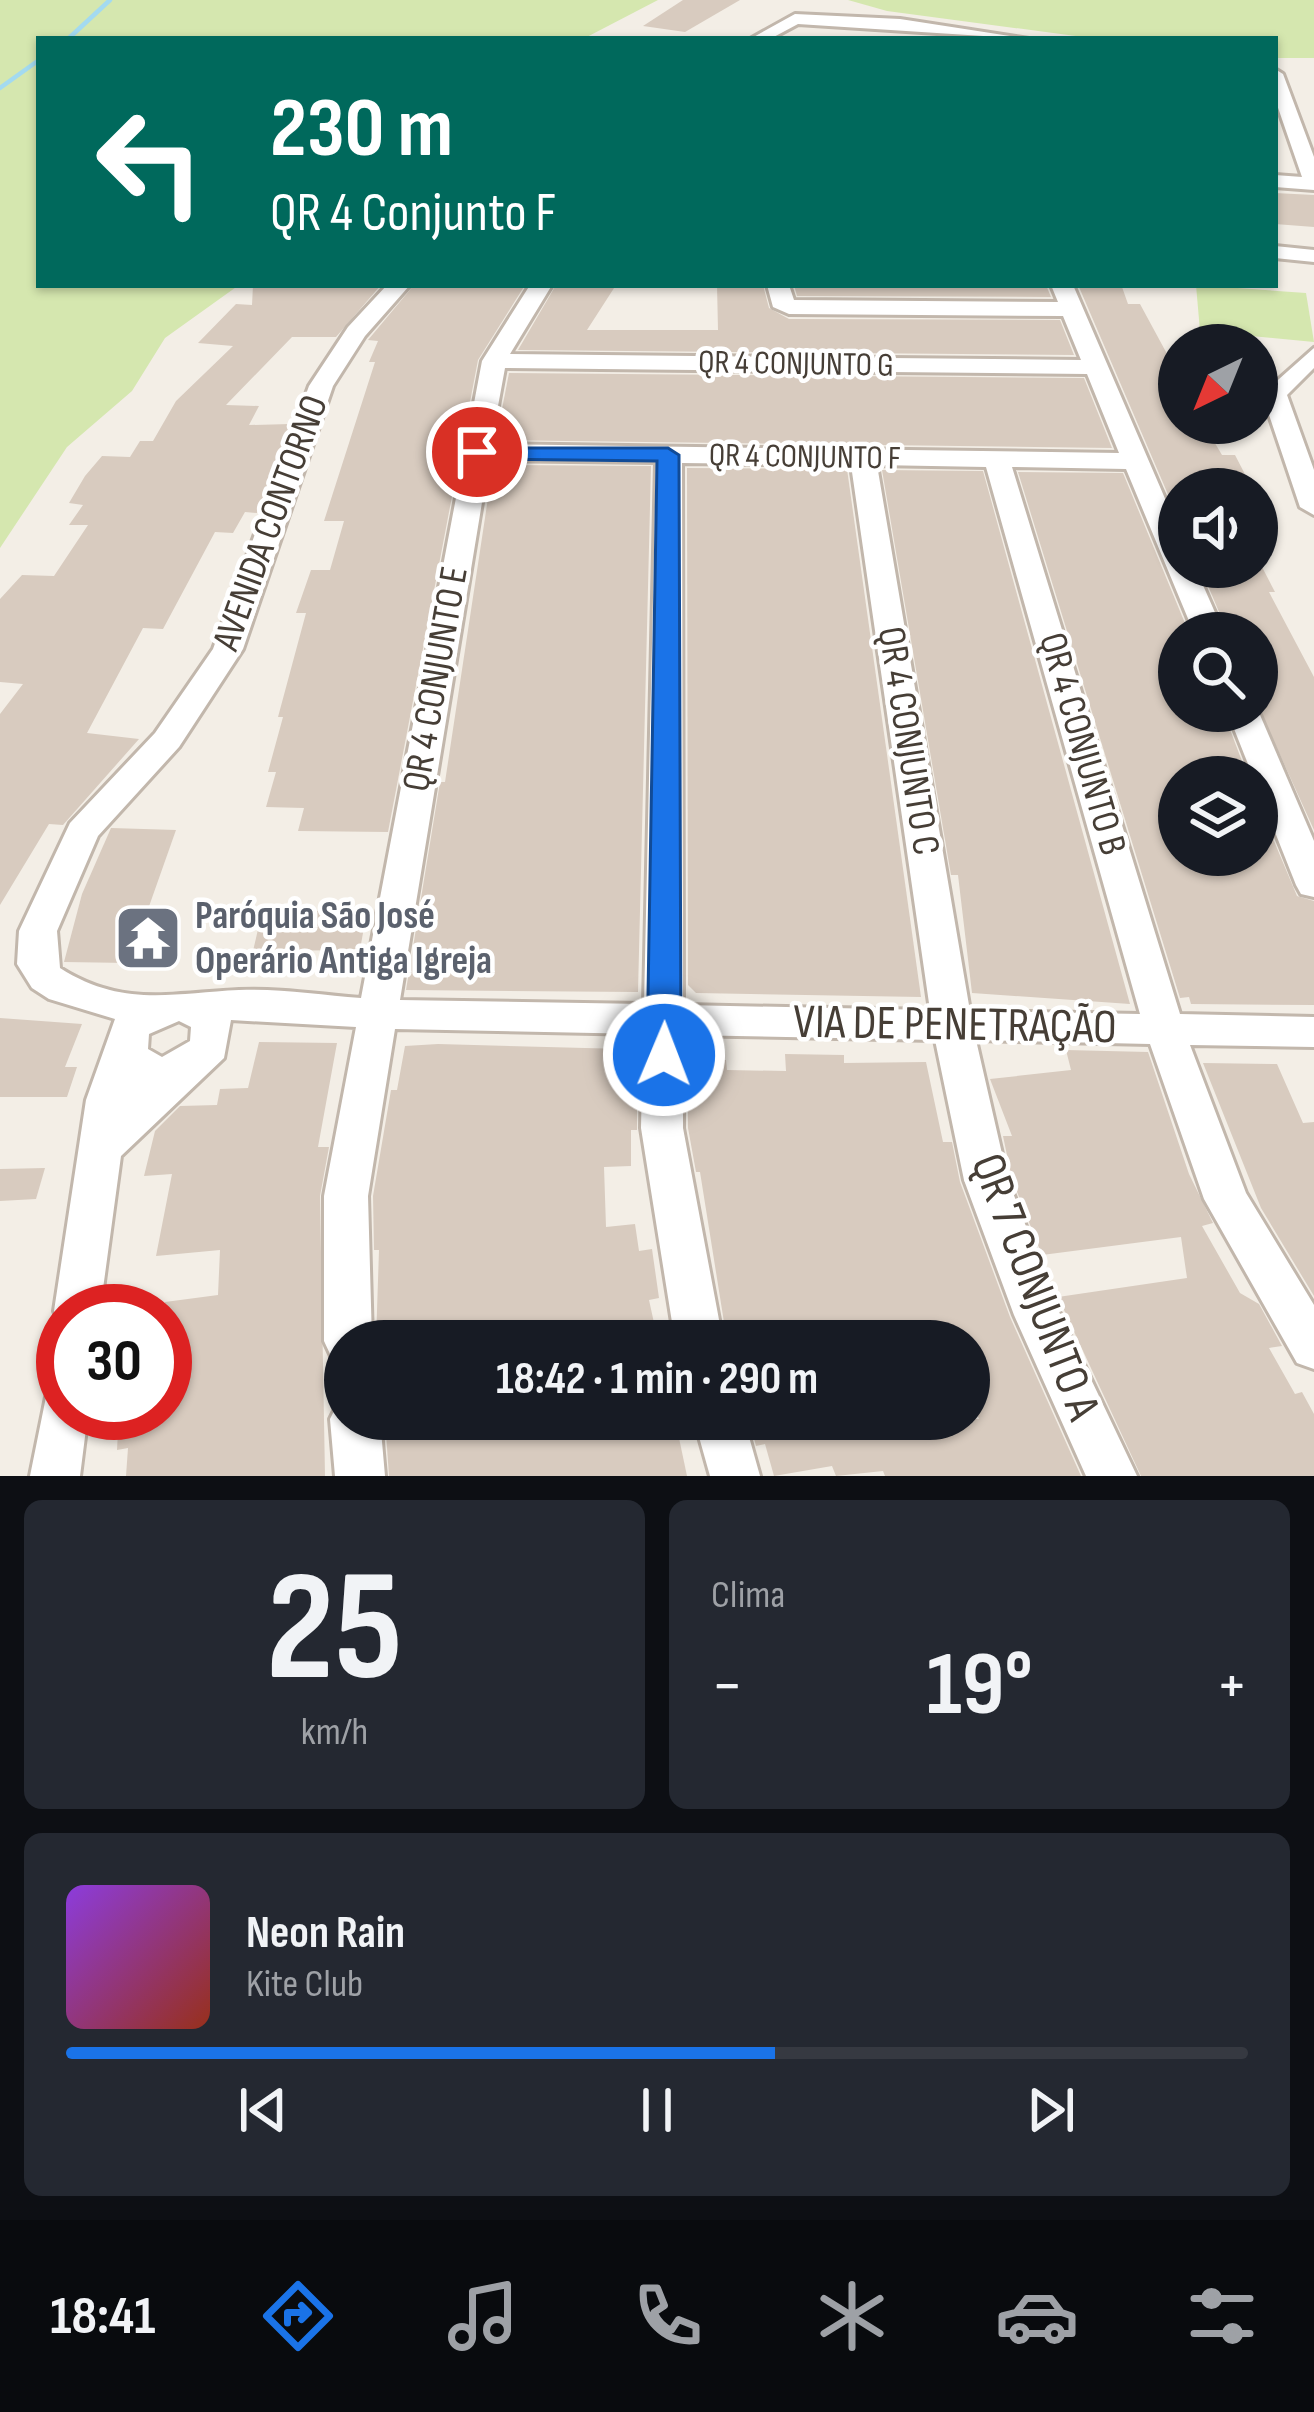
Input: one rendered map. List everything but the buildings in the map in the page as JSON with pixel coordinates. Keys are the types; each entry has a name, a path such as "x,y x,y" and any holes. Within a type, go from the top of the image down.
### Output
{"street":[{"path":"813,19 815,0"},
{"path":"762,36 785,20 813,19 990,36"},
{"path":"1278,82 1305,133 1313,179 1278,177"},
{"path":"1284,99 1314,101"},
{"path":"1278,230 1314,233"},
{"path":"1278,252 1314,256"},
{"name":"AVENIDA CONTORNO","path":"146,1014 63,989 46,977 36,964 38,931 82,830 166,740 228,650 328,371 397,288"},
{"name":"QR 4 CONJUNTO E","path":"348,1320 346,1196 477,452 494,361 539,288"},
{"path":"779,288 781,302 789,307 1067,297 1158,515"},
{"path":"1314,355 1274,394 1314,507"},
{"name":"QR 4 CONJUNTO G","path":"494,361 1098,367"},
{"name":"QR 4 CONJUNTO F","path":"477,452 1134,461"},
{"path":"668,455 662,1128 695,1320"},
{"name":"QR 4 CONJUNTO C","path":"863,458 952,1024"},
{"name":"QR 4 CONJUNTO B","path":"997,460 1165,1030"},
{"path":"1252,732 1314,885"},
{"path":"81,1284 107,1100 124,1056 123,1041 146,1014 164,1007 207,1022 210,1047 103,1147"},
{"name":"VIA DE PENETRAÇÃO","path":"207,1022 308,1009 1314,1032"},
{"name":"QR 7 CONJUNTO A","path":"952,1024 986,1180 1009,1247 1112,1476"},
{"path":"1165,1030 1226,1198 1314,1348"},
{"path":"124,1056 137,1069 160,1073 184,1068"},
{"path":"55,1476 60,1440"},
{"path":"357,1440 360,1476"},
{"path":"725,1440 735,1476"}],"green space":[{"path":"0,0 658,0 589,36 36,36 36,288 235,288 165,338 132,391 67,447 0,548"},
{"path":"848,0 1314,0 1314,58 1278,58 1278,36 1075,36 887,11"},
{"path":"1196,288 1306,293 1314,342 1278,339 1278,324 1199,324"}],"waterway":[{"path":"71,36 110,0"},
{"path":"0,88 36,62"}],"place":[{"name":"Paróquia São José Operário Antiga Igreja","path":"148,938"}],"route":[{"path":"477,452 668,455 664,1055"}]}
